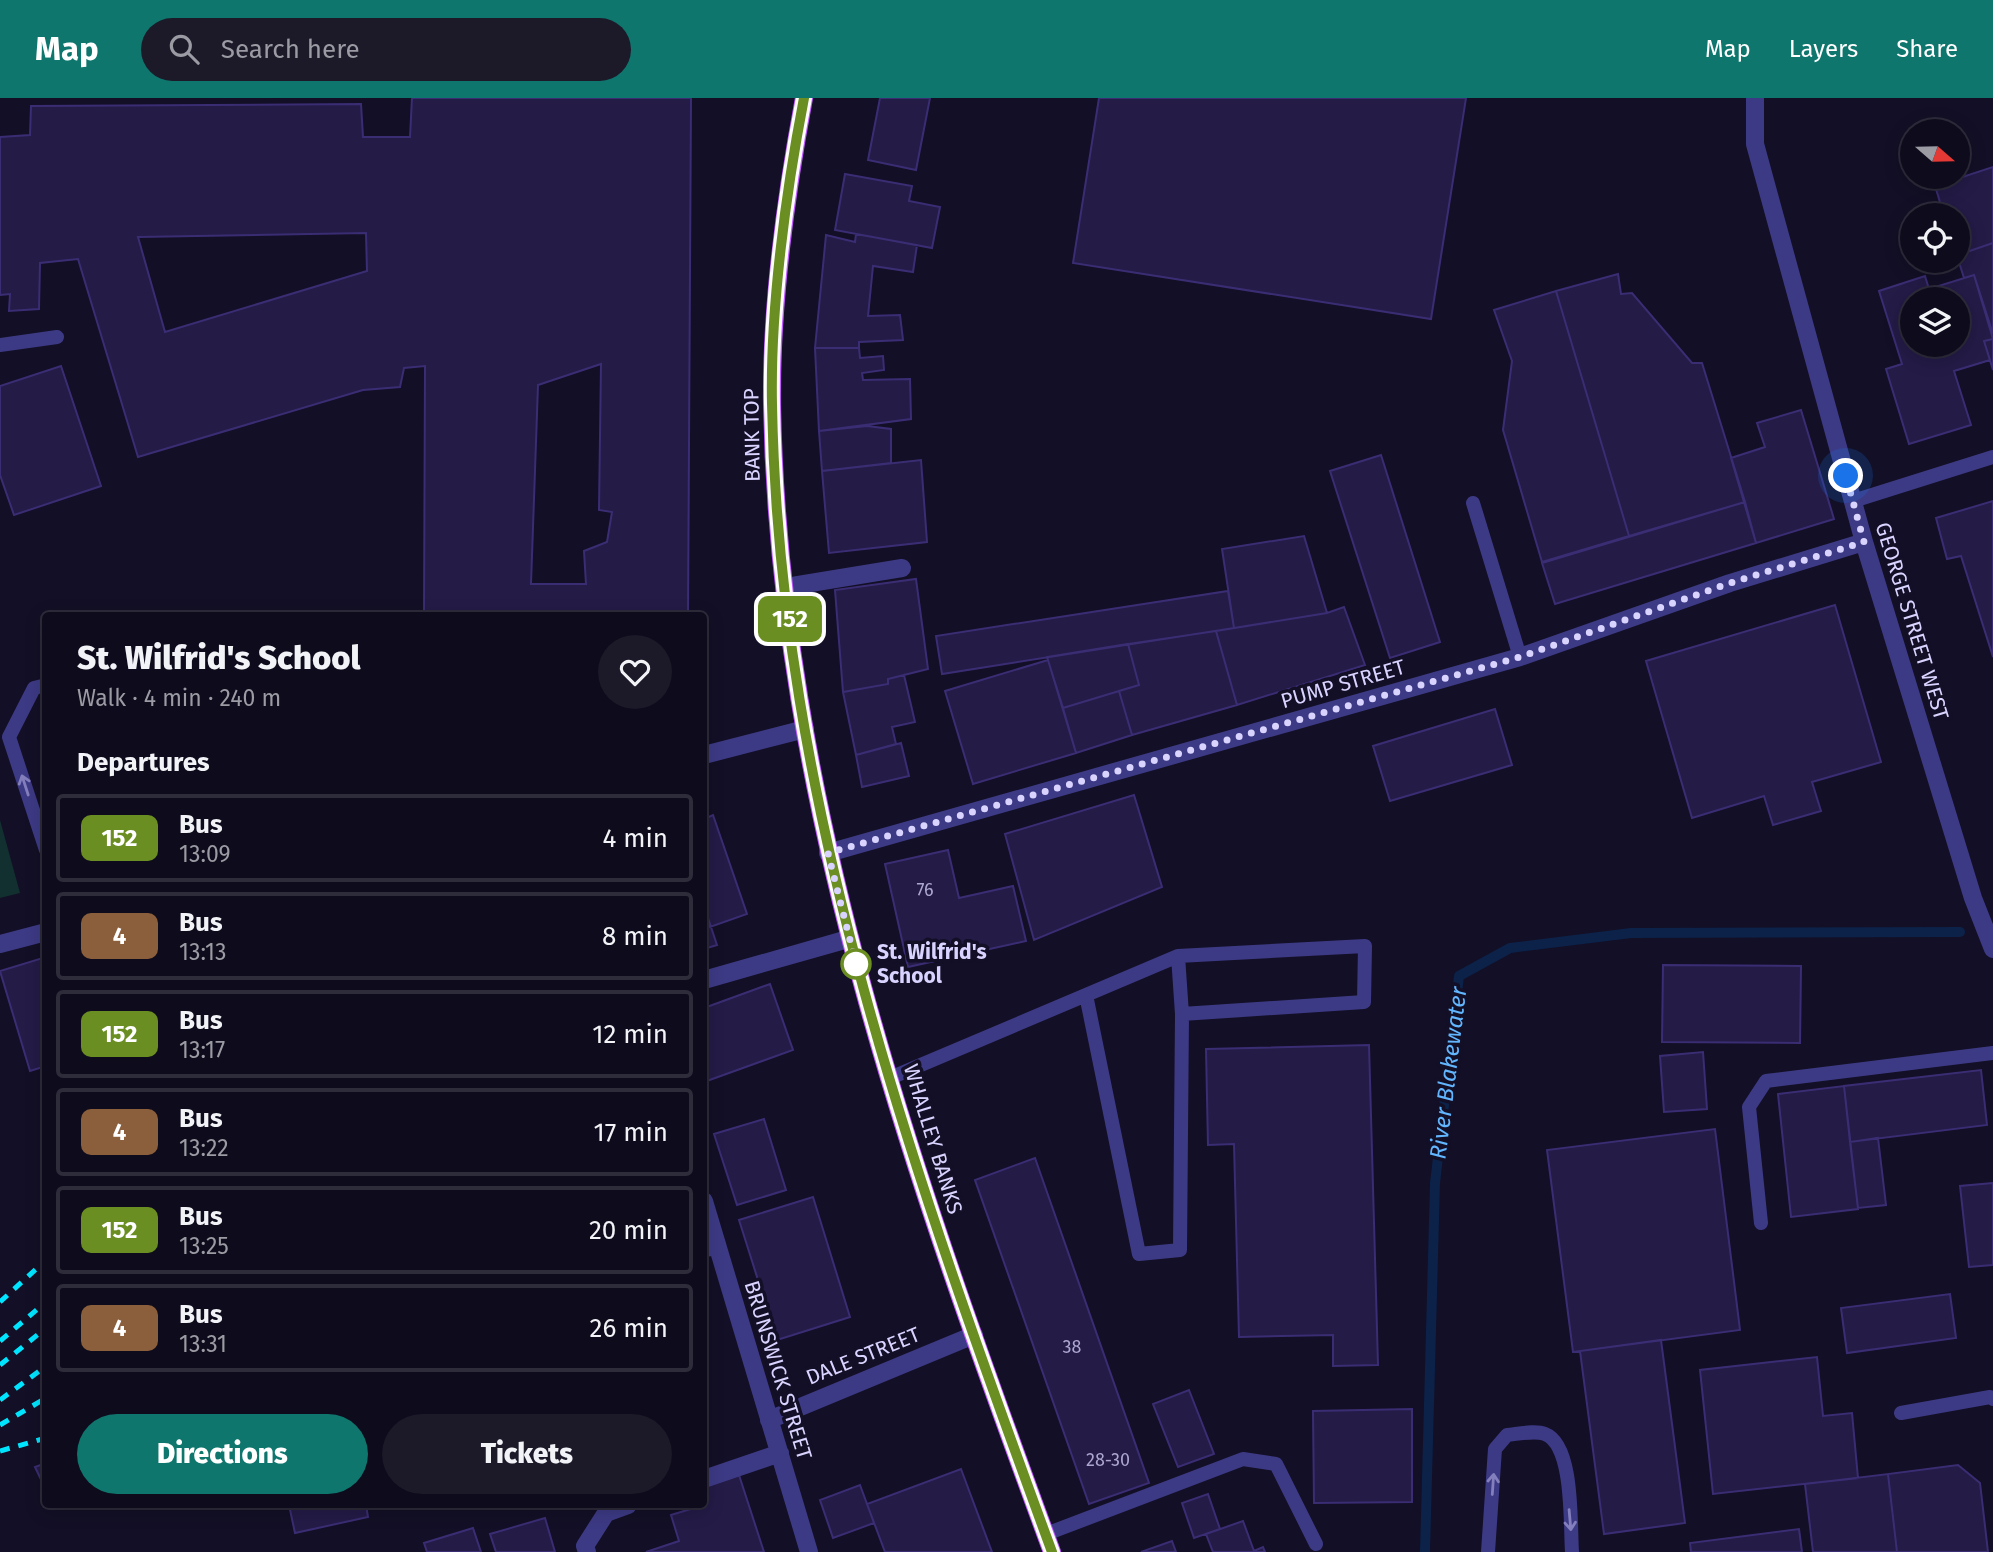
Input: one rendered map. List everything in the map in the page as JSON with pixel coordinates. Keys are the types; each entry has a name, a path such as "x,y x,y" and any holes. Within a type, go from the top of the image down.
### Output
{"main road":[{"name":"BANK TOP","path":"804,98 779,282 772,401 776,492 805,729"},
{"name":"WHALLEY BANKS","path":"805,729 828,853 848,939 890,1079 928,1204 1052,1552"}],"street":[{"name":"GEORGE STREET WEST","path":"1755,98 1755,145 1864,542 1973,898 1993,949"},
{"name":"PUMP STREET","path":"828,853 1520,657 1730,583 1864,542"},
{"path":"786,587 902,568"},
{"path":"707,754 805,729"},
{"path":"0,944 42,933"},
{"path":"707,979 848,939"},
{"name":"BRUNSWICK STREET","path":"707,1222 711,1249 780,1453 809,1552"},
{"name":"DALE STREET","path":"769,1420 974,1335"},
{"path":"707,1478 780,1453"},
{"path":"587,1552 585,1546 607,1513 620,1508"}],"lane":[{"path":"0,345 57,337"},
{"path":"1853,501 1993,457"},
{"path":"1473,503 1520,657"},
{"path":"42,686 34,688 9,737 42,838"},
{"path":"890,1079 1178,956 1365,946 1364,1002 1182,1014"},
{"path":"1086,995 1139,1254 1180,1250 1182,1014 1178,956"},
{"path":"1761,1223 1749,1107 1766,1081 1993,1053"},
{"path":"1901,1413 1990,1397 1993,1399"},
{"path":"1488,1552 1495,1450 1507,1435 1543,1432 1557,1440 1564,1456 1572,1552"},
{"path":"1046,1534 1243,1459 1276,1464 1316,1544"}],"green space":[{"path":"0,820 20,893 0,898"}],"building":[{"path":"412,98 691,98 688,612 424,612 425,366 404,368 400,387 363,390 138,457 78,259 40,263 39,309 9,311 10,294 0,295 0,137 30,135 31,106 361,104 363,137 410,137","holes":["366,233 367,271 165,332 138,237","601,364 599,510 612,512 607,542 584,551 586,584 531,584 538,385"]},
{"path":"880,98 930,98 916,170 868,160"},
{"path":"1099,98 1466,98 1431,319 1073,263"},
{"path":"1993,167 1993,243 1970,251 1970,203 1940,203 1936,189 1970,189 1970,175"},
{"path":"845,174 912,186 909,201 940,207 932,248 835,230"},
{"path":"856,234 917,245 913,272 873,266 868,316 900,315 903,340 859,342 859,348 815,348 826,235 855,242"},
{"path":"1993,243 1993,334 1974,275 1964,278 1962,273 1970,273 1970,251"},
{"path":"1618,274 1621,294 1632,293 1692,363 1702,363 1745,502 1629,536 1556,291"},
{"path":"1974,275 1993,339 1984,341 1990,360 1954,371 1971,425 1909,444 1886,369 1902,364 1879,291 1925,276 1928,287 1900,287 1900,357 1970,357 1970,287 1935,287"},
{"path":"1556,291 1629,536 1542,562 1503,430 1512,361 1494,310"},
{"path":"1993,339 1993,370 1984,341"},
{"path":"815,348 859,348 860,358 883,356 884,370 862,373 863,380 910,379 911,419 819,431"},
{"path":"61,366 101,486 14,515 0,475 0,386"},
{"path":"1801,410 1834,519 1756,543 1731,458 1765,447 1757,423"},
{"path":"867,426 891,429 891,463 822,471 819,431"},
{"path":"1381,455 1440,642 1390,658 1330,471"},
{"path":"921,460 927,542 829,553 822,471"},
{"path":"1993,501 1993,657 1961,556 1947,559 1936,518"},
{"path":"1745,502 1756,543 1555,604 1542,563"},
{"path":"1304,536 1327,613 1234,628 1222,549"},
{"path":"916,579 928,669 888,679 888,684 843,692 835,590"},
{"path":"1228,591 1234,628 942,674 936,636"},
{"path":"1835,605 1881,762 1812,782 1821,811 1773,825 1764,796 1692,818 1646,661"},
{"path":"1344,607 1365,665 1237,705 1216,631 1327,613"},
{"path":"1216,631 1237,705 1132,735 1119,691 1139,685 1128,644"},
{"path":"1128,644 1139,685 1063,708 1047,657"},
{"path":"1048,660 1076,753 973,784 945,691"},
{"path":"904,675 915,722 892,727 896,744 856,755 843,692 888,684 888,679"},
{"path":"1119,691 1132,735 1076,753 1063,708"},
{"path":"1495,709 1512,765 1390,801 1373,746"},
{"path":"901,743 909,776 862,787 856,755"},
{"path":"1134,795 1162,887 1034,940 1005,834"},
{"path":"713,815 747,914 710,927 707,916 707,818"},
{"path":"948,850 959,898 1013,886 1026,941 908,967 885,864"},
{"path":"707,915 717,945 707,948"},
{"path":"42,958 42,1067 30,1071 0,971"},
{"path":"1663,965 1801,966 1800,1043 1662,1042"},
{"path":"770,984 793,1050 707,1081 707,1007"},
{"path":"1369,1045 1378,1365 1333,1366 1333,1335 1239,1337 1234,1144 1208,1145 1206,1049"},
{"path":"1703,1052 1707,1109 1664,1112 1660,1056"},
{"path":"1981,1070 1987,1125 1850,1142 1844,1086"},
{"path":"1844,1086 1858,1209 1791,1217 1778,1094"},
{"path":"764,1119 786,1190 737,1205 714,1134"},
{"path":"1715,1129 1740,1330 1573,1352 1547,1150"},
{"path":"1878,1138 1886,1205 1858,1208 1850,1142"},
{"path":"1035,1158 1149,1483 1089,1504 975,1180"},
{"path":"1993,1183 1993,1265 1969,1267 1960,1186"},
{"path":"813,1197 850,1317 777,1340 739,1220"},
{"path":"1950,1294 1956,1338 1847,1353 1841,1308"},
{"path":"1661,1340 1685,1523 1604,1534 1580,1351"},
{"path":"1817,1357 1823,1416 1852,1413 1858,1478 1713,1494 1700,1370"},
{"path":"1189,1390 1214,1454 1178,1467 1153,1404"},
{"path":"1412,1409 1412,1502 1314,1503 1313,1411"},
{"path":"42,1464 42,1482 35,1467"},
{"path":"1958,1465 1980,1483 1988,1552 1897,1552 1888,1474"},
{"path":"961,1469 992,1552 885,1552 867,1504"},
{"path":"1888,1474 1897,1552 1813,1552 1805,1484"},
{"path":"739,1475 764,1552 646,1552 679,1541 671,1515 694,1508 707,1508 707,1486"},
{"path":"860,1485 874,1523 833,1538 820,1500"},
{"path":"1208,1494 1220,1529 1194,1538 1182,1503"},
{"path":"290,1508 366,1508 368,1517 295,1533"},
{"path":"545,1518 555,1552 496,1552 490,1534"},
{"path":"1243,1521 1254,1551 1263,1547 1265,1552 1213,1552 1206,1534"},
{"path":"473,1528 481,1552 427,1552 424,1543"},
{"path":"1799,1529 1802,1552 1691,1552 1690,1543"},
{"path":"1172,1541 1176,1552 1141,1552"}],"waterway":[{"name":"River Blakewater","path":"1425,1552 1435,1183 1459,976 1510,948 1631,933 1960,932"}],"railway":[{"path":"0,1302 42,1264"},
{"path":"0,1341 42,1305"},
{"path":"0,1365 42,1331"},
{"path":"0,1400 42,1369"},
{"path":"0,1425 42,1400"},
{"path":"0,1451 42,1439"}],"bus line":[{"name":"152","path":"804,98 779,282 772,401 776,492 805,729 828,853 848,939 890,1079 928,1204 1052,1552"}],"place":[{"name":"St. Wilfrid's School","path":"856,964"}],"route":[{"path":"856,964 828,853 1520,657 1730,583 1864,542 1846,476"}]}
